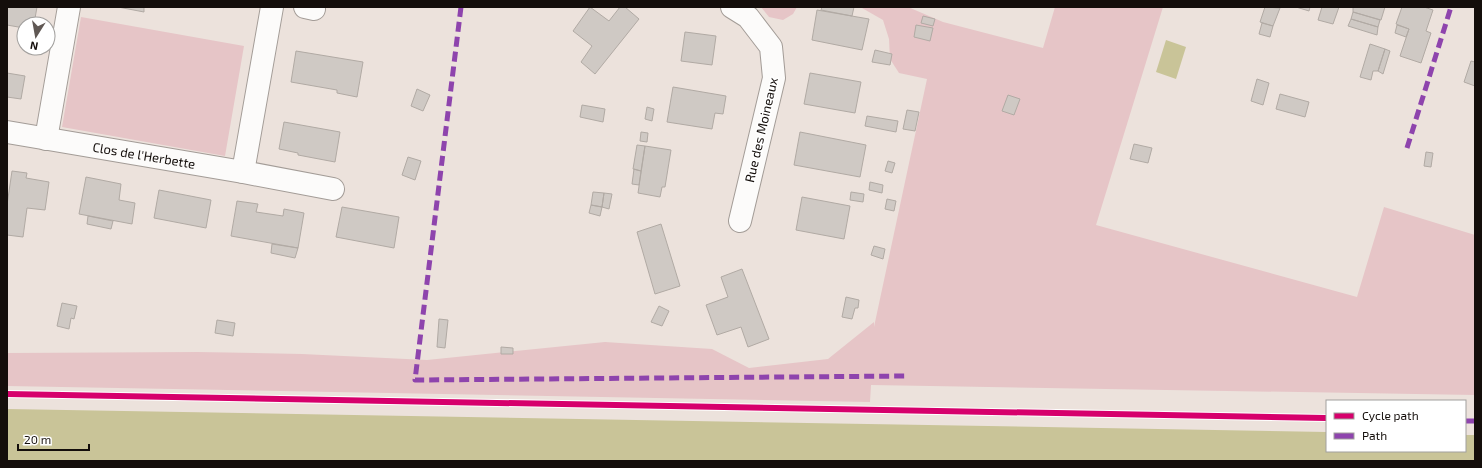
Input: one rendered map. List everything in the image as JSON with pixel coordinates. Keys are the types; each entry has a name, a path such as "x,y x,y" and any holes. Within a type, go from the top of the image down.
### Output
{"street":[{"path":"46,139 70,7"},
{"path":"243,172 272,7"},
{"name":"Rue des Moineaux","path":"732,7 748,16 771,47 774,78 740,221"},
{"name":"Clos de l'Herbette","path":"7,132 243,172 333,189"}],"shaded area":[{"path":"761,7 797,7 793,14 783,20 769,17"},
{"path":"856,7 908,7 943,22 1043,48 1055,7 1163,7 1096,225 1357,297 1384,207 1475,235 1475,395 871,385 870,402 7,386 7,353 198,352 302,354 427,360 605,342 712,349 749,368 828,359 874,322 874,327 927,79 899,73 890,59 889,39 883,20 862,8"},
{"path":"81,17 244,46 225,156 62,127"},
{"path":"1166,40 1186,47 1176,79 1156,72"},
{"path":"7,409 1326,432 1326,452 1466,452 1466,435 1475,435 1475,461 7,461"}],"building":[{"path":"7,7 37,7 35,16 16,16 16,27 7,25"},
{"path":"118,7 144,7 144,12"},
{"path":"590,7 609,21 620,7 625,7 639,19 595,74 581,62 592,46 573,31"},
{"path":"822,7 854,7 852,16 821,10"},
{"path":"1265,7 1280,8 1273,26 1260,22"},
{"path":"1296,7 1310,7 1309,11"},
{"path":"1322,7 1339,7 1333,24 1318,20"},
{"path":"1353,7 1385,7 1381,20 1353,12"},
{"path":"1402,7 1424,7 1433,10 1426,31 1431,33 1421,63 1400,56 1409,29 1396,24"},
{"path":"817,10 869,19 862,50 812,40"},
{"path":"1353,12 1380,20 1378,27 1351,19"},
{"path":"923,16 935,19 933,26 921,23"},
{"path":"1351,19 1378,27 1377,35 1348,26"},
{"path":"1262,23 1273,26 1270,37 1259,34"},
{"path":"916,25 933,28 930,41 914,37"},
{"path":"1397,25 1409,29 1406,37 1395,33"},
{"path":"685,32 716,36 712,65 681,61"},
{"path":"1370,44 1385,49 1378,71 1373,71 1371,80 1360,77"},
{"path":"1385,49 1390,51 1383,74 1378,71"},
{"path":"875,50 892,54 890,65 872,62"},
{"path":"296,51 363,62 357,97 337,93 337,90 291,82"},
{"path":"1471,61 1475,62 1475,86 1464,82"},
{"path":"7,73 25,76 21,99 7,97"},
{"path":"810,73 861,82 855,113 804,104"},
{"path":"1257,79 1269,83 1263,105 1251,101"},
{"path":"673,87 726,96 723,114 715,113 712,129 667,122"},
{"path":"417,89 430,95 423,111 411,106"},
{"path":"1280,94 1309,102 1305,117 1276,109"},
{"path":"1008,95 1020,99 1014,115 1002,111"},
{"path":"582,105 605,109 603,122 580,117"},
{"path":"647,107 654,109 652,121 645,119"},
{"path":"907,110 919,112 915,131 903,129"},
{"path":"867,116 898,121 896,132 865,126"},
{"path":"284,122 340,132 335,162 298,155 298,153 279,149"},
{"path":"641,132 648,133 647,142 640,141"},
{"path":"800,132 866,145 860,177 794,165"},
{"path":"1134,144 1152,148 1148,163 1130,159"},
{"path":"637,145 645,146 641,171 633,169"},
{"path":"645,146 671,150 665,187 662,187 660,197 638,193"},
{"path":"1426,152 1433,153 1431,167 1424,166"},
{"path":"408,157 421,161 415,180 402,175"},
{"path":"888,161 895,163 892,173 885,171"},
{"path":"634,169 641,171 639,185 632,184"},
{"path":"12,171 27,173 26,178 49,182 45,210 27,208 23,237 7,235 7,205"},
{"path":"86,177 121,184 119,200 135,203 132,224 79,214"},
{"path":"870,182 883,185 882,193 869,190"},
{"path":"159,190 211,200 206,228 154,218"},
{"path":"593,192 604,193 602,207 591,205"},
{"path":"851,192 864,194 863,202 850,200"},
{"path":"604,193 612,194 609,209 602,207"},
{"path":"802,197 850,206 844,239 796,230"},
{"path":"887,199 896,201 894,211 885,209"},
{"path":"237,201 258,204 256,212 283,216 284,209 304,213 298,248 231,236"},
{"path":"591,205 602,207 600,216 589,213"},
{"path":"342,207 399,217 394,248 336,237"},
{"path":"88,216 113,221 111,229 87,224"},
{"path":"661,224 680,286 655,294 637,232"},
{"path":"272,244 298,248 295,258 271,253"},
{"path":"874,246 885,249 883,259 871,255"},
{"path":"742,269 769,339 748,347 741,327 717,335 706,305 728,297 721,277"},
{"path":"846,297 859,300 858,308 855,308 852,319 842,317"},
{"path":"62,303 77,306 74,319 71,318 69,329 57,326"},
{"path":"659,306 669,311 662,326 651,322"},
{"path":"439,319 448,320 445,348 437,347"},
{"path":"217,320 235,323 233,336 215,333"},
{"path":"501,347 513,348 513,354 501,354"}],"marked path":[{"path":"461,7 415,380 907,376"},
{"path":"1407,148 1451,7"},
{"path":"1466,421 1475,421"}],"cycle path":[{"path":"7,394 1326,418"}]}
